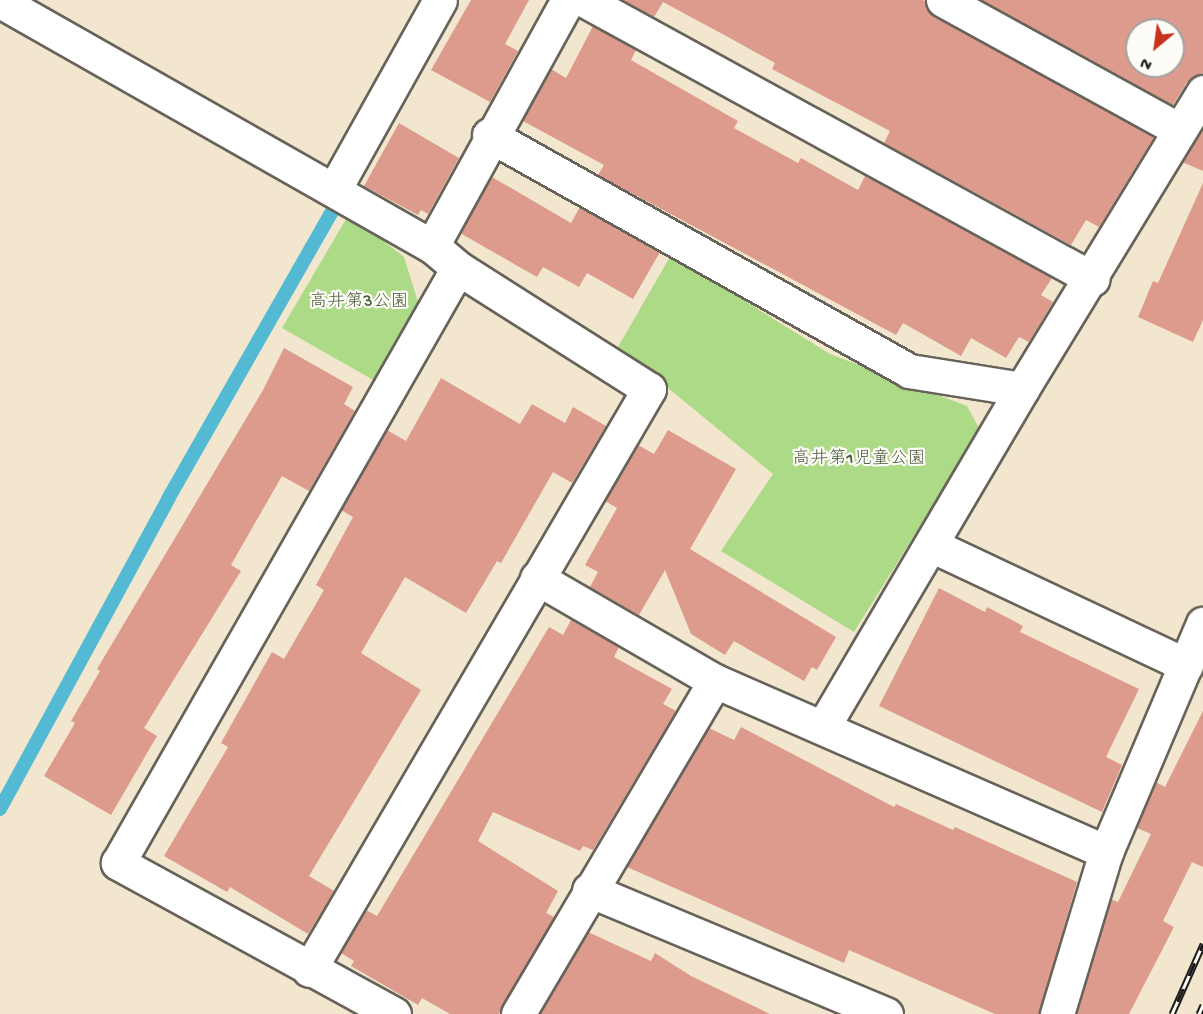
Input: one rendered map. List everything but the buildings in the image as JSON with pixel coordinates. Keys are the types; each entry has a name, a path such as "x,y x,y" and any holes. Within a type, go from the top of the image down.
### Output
{"street":[{"path":"335,188 440,0"},
{"path":"432,246 489,135 568,0"},
{"path":"584,0 1093,279"},
{"path":"943,0 1178,129"},
{"path":"0,1 335,188 432,246 458,268 649,389 309,970"},
{"path":"823,727 1022,389 1093,279 1178,129 1203,92"},
{"path":"489,135 909,370 1022,389"},
{"path":"394,1014 309,970 118,863 458,268"},
{"path":"931,545 1186,665"},
{"path":"537,578 715,681 1106,852"},
{"path":"1057,1014 1106,852 1203,624"},
{"path":"518,1014 589,890 715,681"},
{"path":"589,890 886,1014"}],"green space":[{"name":"高井第3公園","path":"349,214 404,257 419,305 375,381 282,328"},
{"name":"高井第1児童公園","path":"671,255 830,354 967,406 980,430 854,632 721,551 773,474 618,347"}],"waterway":[{"path":"0,809 168,499 336,204"}],"railway":[{"path":"1172,1014 1203,944"},
{"path":"1199,1014 1203,1005"}]}
